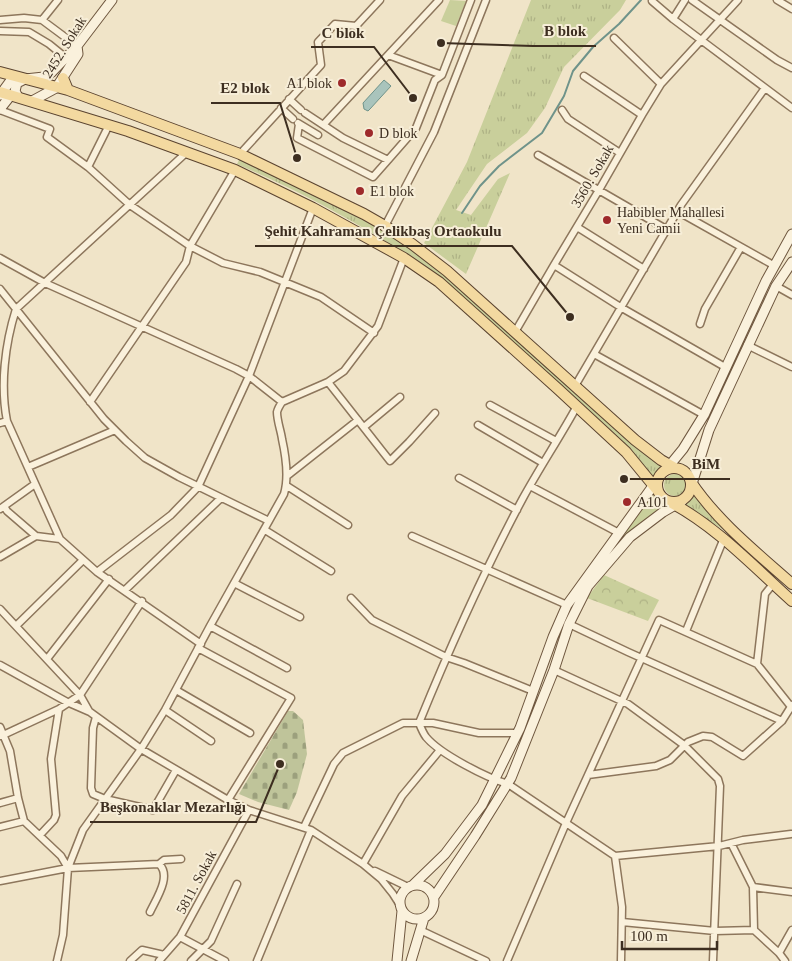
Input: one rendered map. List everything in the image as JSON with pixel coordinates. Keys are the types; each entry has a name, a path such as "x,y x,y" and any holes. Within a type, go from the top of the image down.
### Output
{"main road":[{"path":"0,72 68,90 240,154 385,226 433,259 635,440 670,468 686,472 691,484 701,497 727,525 792,584"},
{"path":"63,78 68,90"},
{"path":"6,94 109,125 235,170 313,208 404,258 439,282 577,406 626,452 656,485 660,496 676,503 724,538 792,601"},
{"path":"656,485 670,468"},
{"path":"676,503 686,498 691,484"}],"street":[{"path":"42,20 58,0"},
{"name":"2452. Sokak","path":"32,101 56,88 78,54 77,46 112,0"},
{"path":"240,154 321,65 318,42 335,24 356,26 380,0"},
{"path":"324,124 439,0"},
{"path":"296,122 297,138 373,176 416,128 436,80 442,75 471,0"},
{"path":"385,226 434,132 486,0"},
{"path":"673,19 685,0"},
{"path":"692,0 777,60 792,68"},
{"name":"3560. Sokak","path":"515,332 662,84 738,0"},
{"path":"652,1 673,19 792,108"},
{"path":"781,1 792,9"},
{"path":"0,20 24,18 42,20 77,46 52,72 44,77 17,82 6,94"},
{"path":"0,31 29,32 49,44 65,57"},
{"path":"614,38 662,84"},
{"path":"388,55 442,75"},
{"path":"14,76 0,109 50,129 47,137 88,167 130,205 190,246 223,264 285,280 321,297 374,333"},
{"path":"584,76 642,115"},
{"path":"575,386 622,308 666,229 765,88"},
{"path":"289,99 303,112 344,138 388,160"},
{"path":"281,108 296,122 318,135"},
{"path":"562,110 568,119 620,153"},
{"path":"88,167 109,125"},
{"path":"187,152 16,308 9,333 3,373 2,405 60,539 97,572 142,601 200,646 291,698 228,800"},
{"path":"538,155 666,229"},
{"path":"90,402 186,262 190,246 235,170"},
{"path":"97,572 171,514 198,487 249,376 313,208"},
{"path":"678,211 775,266"},
{"path":"577,227 644,269"},
{"path":"670,468 704,415 725,367 792,234"},
{"path":"700,324 706,309 742,247"},
{"path":"0,258 45,283 141,328 236,369 249,376 282,402"},
{"path":"57,961 63,935 68,868 83,830 141,749 165,710 284,494 287,486 287,476 277,412 282,402 328,382 344,371 378,326 404,258"},
{"path":"691,484 708,430 776,286 792,262"},
{"path":"554,264 622,308 725,367"},
{"path":"776,286 792,295"},
{"path":"0,289 90,402 115,430 145,458 198,487 269,521"},
{"path":"747,345 792,367"},
{"path":"594,354 704,415"},
{"path":"328,382 390,461 410,442 435,413"},
{"path":"364,427 400,397"},
{"path":"490,405 556,441"},
{"path":"577,406 517,510 446,657 419,723 426,737 440,750 494,780 508,784 614,856 719,846 792,833"},
{"path":"287,476 358,420"},
{"path":"0,423 8,421"},
{"path":"478,425 543,464"},
{"path":"28,467 115,430"},
{"path":"459,478 517,510"},
{"path":"35,484 2,507 36,536 60,539"},
{"path":"397,961 401,895 445,854 482,805 518,733 567,605 656,485"},
{"path":"287,486 348,524"},
{"path":"530,486 619,533"},
{"path":"125,590 221,498"},
{"path":"434,897 476,836 508,784 530,733 569,624 588,586 630,537 676,503"},
{"path":"265,530 331,571"},
{"path":"0,557 36,536"},
{"path":"412,536 567,605"},
{"path":"686,631 724,538"},
{"path":"16,626 83,560"},
{"path":"47,659 109,579"},
{"path":"234,583 300,617"},
{"path":"757,664 765,594 773,584"},
{"path":"351,598 372,620 446,657 464,662 533,691"},
{"path":"2,736 59,710 67,702 80,695 142,601"},
{"path":"0,611 80,695 90,712"},
{"path":"508,961 566,823 659,620 757,664 792,706 782,721 743,756 712,737 703,736 688,742 670,760 656,766 588,775"},
{"path":"569,624 642,659 782,721"},
{"path":"210,626 287,668"},
{"path":"0,665 67,702 90,712 141,749 228,800 248,810 311,830 363,864 410,886 423,886 432,892 434,897 434,907 428,916 419,920 409,918 393,894 363,864"},
{"path":"554,670 621,700 684,745 718,779 720,786 719,846 713,961"},
{"path":"176,690 250,733"},
{"path":"40,835 54,820 56,814 51,759 59,710"},
{"path":"165,710 211,741"},
{"path":"96,717 91,788 93,794 105,799 153,810 176,770"},
{"path":"304,827 334,764 343,753 403,723 433,723 479,733 518,733"},
{"path":"0,727 2,736 10,751 24,821 61,856 68,868"},
{"path":"363,864 402,796 440,750"},
{"path":"0,803 18,798"},
{"name":"5811. Sokak","path":"159,961 180,938 248,810"},
{"path":"0,827 24,821"},
{"path":"257,961 311,830"},
{"path":"731,843 753,887 754,930"},
{"path":"614,856 622,907 621,961"},
{"path":"0,881 68,868 159,864 164,860 181,859"},
{"path":"150,912 164,880 163,870 159,864"},
{"path":"191,961 211,941 237,884"},
{"path":"753,887 792,892"},
{"path":"411,961 424,918"},
{"path":"622,922 715,931 754,930 785,961"},
{"path":"420,930 486,961"},
{"path":"779,953 792,930"},
{"path":"180,938 225,961"},
{"path":"130,961 142,950 164,955"}],"green space":[{"path":"450,0 466,1 456,26 441,21"},
{"path":"531,0 626,0 620,10 564,67 545,108 527,133 487,164 456,210 471,215 498,179 510,173 466,274 424,243 467,162"},
{"path":"240,158 377,226 431,262 663,466 653,478 442,279 393,246 342,216 237,164"},
{"path":"671,474 679,474 686,481 686,489 679,496 671,496 664,489 664,481"},
{"path":"651,493 664,507 624,537 586,584"},
{"path":"694,494 736,537 734,539 722,529 684,505 690,501"},
{"path":"604,575 659,600 648,621 587,598"},
{"path":"288,711 293,711 303,720 307,754 297,792 289,810 258,802 239,794"}],"water":[{"path":"384,80 391,86 368,111 364,109 363,103"}],"waterway":[{"path":"462,213 480,186 499,166 542,133 564,96 573,71 593,47 619,24 641,0"}],"place":[{"name":"B blok","path":"441,43"},
{"name":"A1 blok","path":"342,83"},
{"name":"C blok","path":"413,98"},
{"name":"D blok","path":"369,133"},
{"name":"E2 blok","path":"297,158"},
{"name":"E1 blok","path":"360,191"},
{"name":"Habibler Mahallesi Yeni Camii","path":"607,220"},
{"name":"Şehit Kahraman Çelikbaş Ortaokulu","path":"570,317"},
{"name":"BiM","path":"624,479"},
{"name":"A101","path":"627,502"},
{"name":"Beşkonaklar Mezarlığı","path":"280,764"}]}
